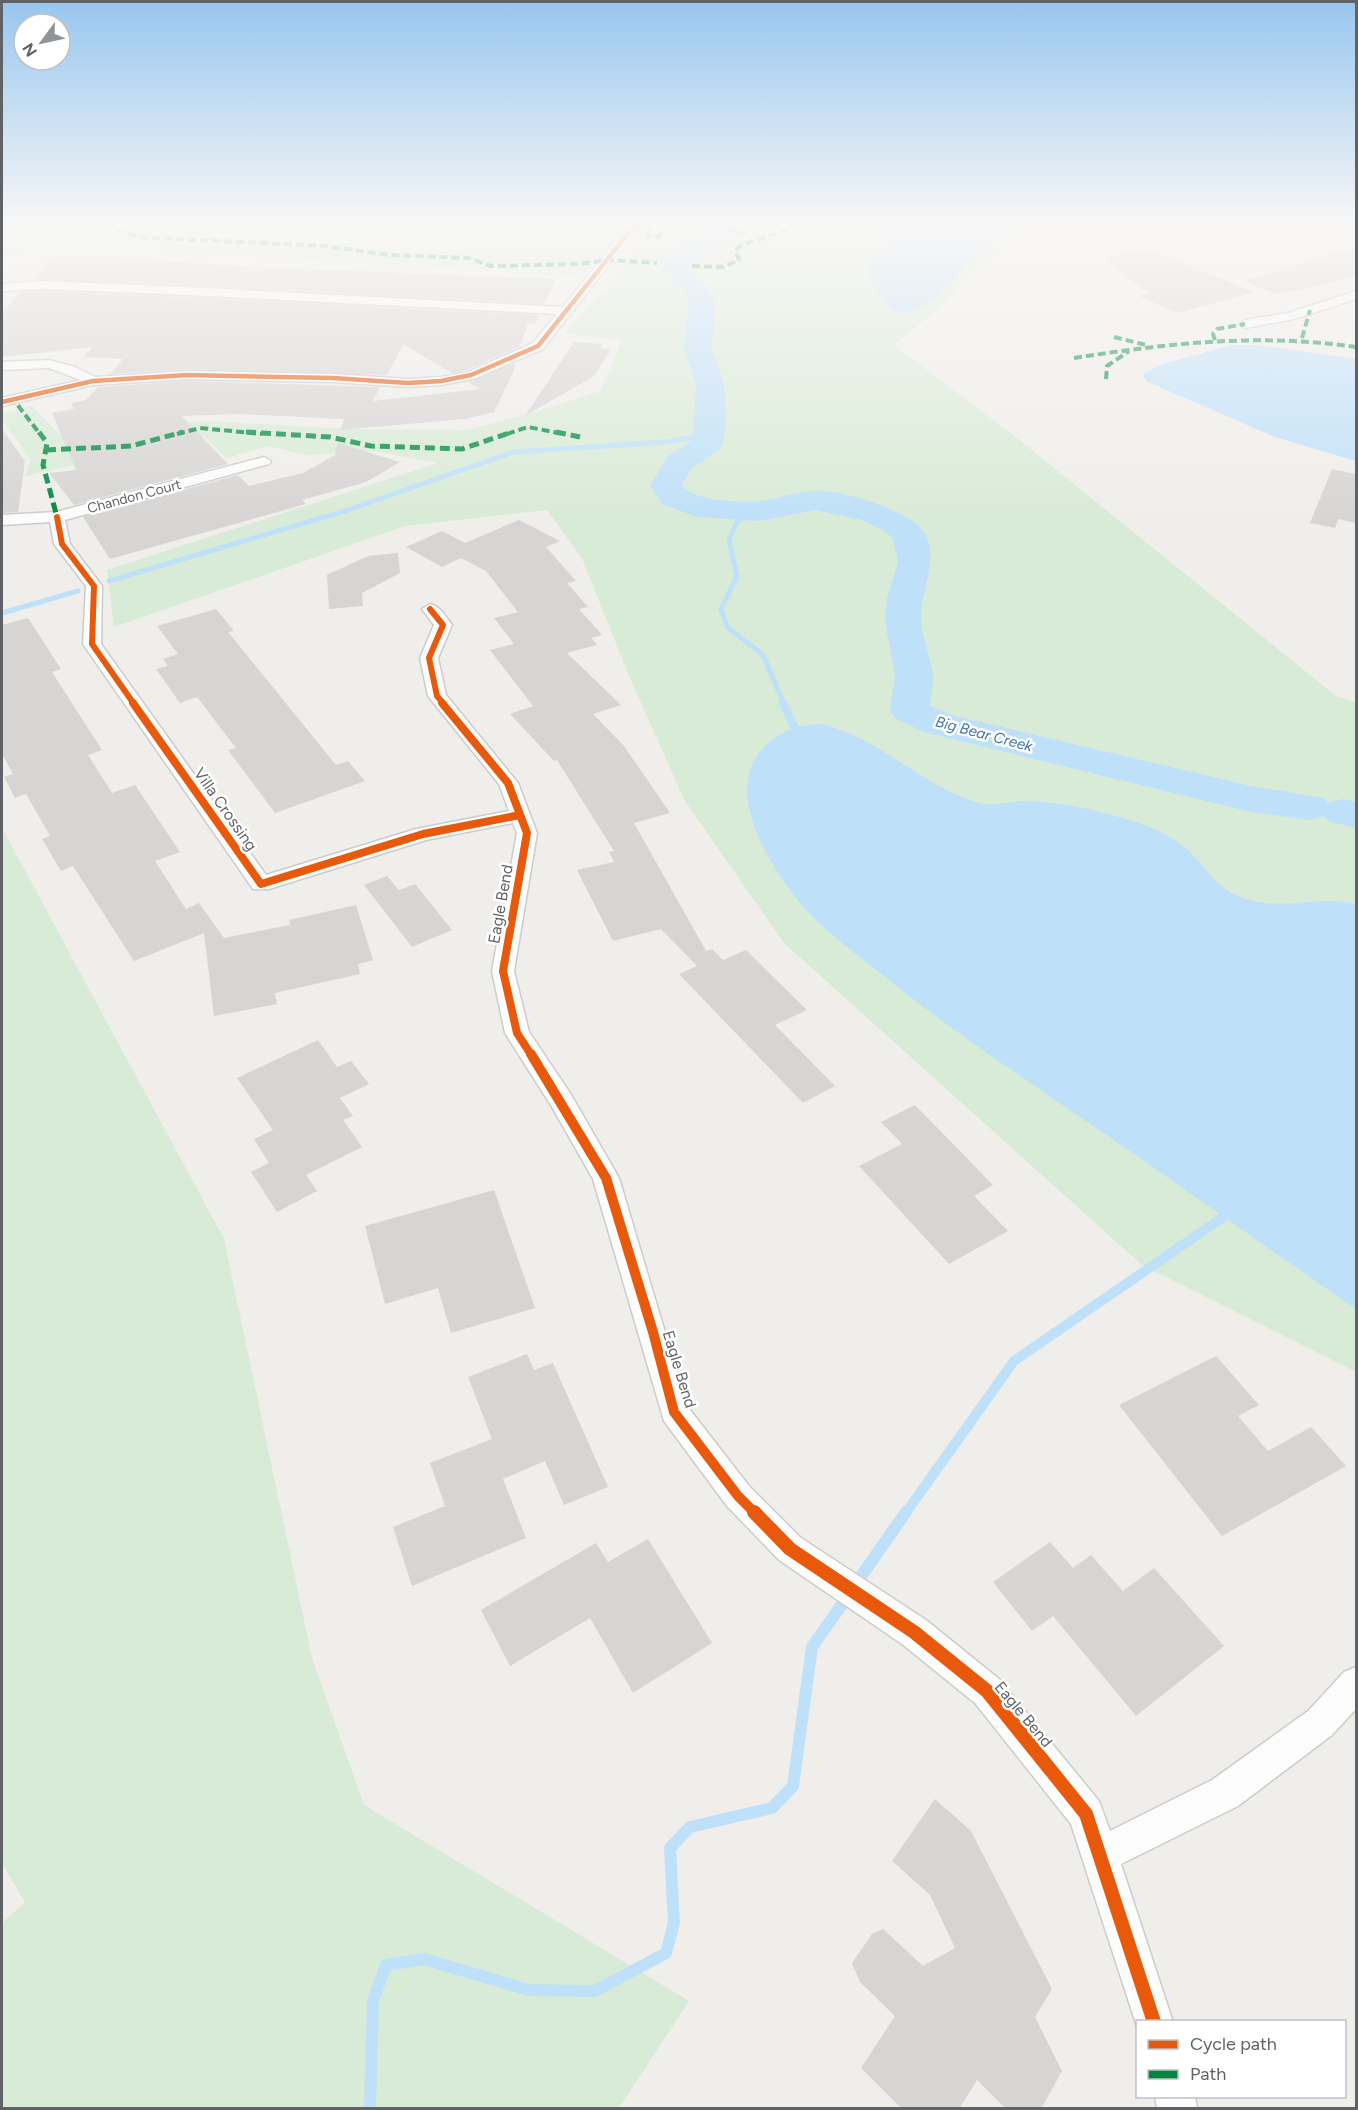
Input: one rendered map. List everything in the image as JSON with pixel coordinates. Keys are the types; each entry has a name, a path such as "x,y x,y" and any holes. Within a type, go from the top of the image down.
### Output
{"street":[{"path":"2,402 93,381 187,375 333,378 408,383 441,381 471,375 520,356 538,345 555,324"},
{"path":"2,366 27,362 66,366 93,381"},
{"name":"Chandon Court","path":"2,520 57,517 264,461"},
{"name":"Villa Crossing","path":"57,517 62,544 94,586 92,644 261,884 423,834 520,815"},
{"name":"Eagle Bend","path":"430,609 442,625 429,658 438,696 508,783 527,833 503,971 517,1033 561,1100 606,1178 653,1332 674,1412 738,1496 790,1549 914,1632 987,1691 1086,1814 1153,2020"},
{"path":"1100,1855 1225,1792 1320,1723 1356,1684"}],"green space":[{"path":"572,324 919,324 894,345 1017,438 1336,696 1356,702 1356,1372 1142,1265 784,943 685,801 627,671 582,558 547,510 405,526 114,627 107,570 438,463 374,451 305,455 269,446 226,458 204,436 25,476 31,460 2,420 2,414 32,406 62,437 102,430 205,421 352,429 466,430 536,412 600,391 622,341 564,334"},
{"path":"2,828 224,1239 312,1658 364,1805 689,2001 619,2108 2,2108 2,1923 25,1902 2,1863"}],"water":[{"path":"1232,345 1259,345 1356,359 1356,461 1275,437 1146,381 1143,374 1162,364"},
{"path":"821,724 842,730 863,740 939,786 979,803 1024,801 1064,804 1116,816 1150,827 1181,844 1211,876 1236,895 1266,903 1326,901 1356,904 1356,1309 946,1024 827,931 808,912 778,873 759,838 748,802 747,784 756,758 770,741 789,730"}],"building":[{"path":"2,324 528,324 520,346 467,370 452,373 403,344 387,375 187,369 110,374 123,359 83,357 93,347 2,357"},
{"path":"574,342 602,344 600,348 611,349 594,376 525,416"},
{"path":"513,364 516,366 494,412 465,419 341,430 344,419 239,414 182,416 228,464 74,505 49,473 76,470 52,413 74,409 71,403 86,400 98,387 187,381 380,387 373,401 481,389 468,382"},
{"path":"2,429 25,461 18,512 2,513"},
{"path":"338,443 400,462 366,482 302,500 306,504 110,559 83,517 238,475 249,486 303,473 335,455"},
{"path":"1332,469 1356,474 1356,523 1338,519 1335,528 1310,523"},
{"path":"519,520 560,541 546,547 576,581 567,583 588,607 579,609 602,635 591,638 597,645 567,653 621,705 593,714 624,746 670,813 634,823 706,951 712,949 723,960 746,950 807,1010 775,1025 835,1086 803,1103 679,974 697,966 661,929 613,941 577,870 614,862 609,852 614,851 557,760 554,761 510,714 533,706 490,650 514,644 494,618 518,612 486,571 461,558 442,567 406,547 442,531 465,543"},
{"path":"398,553 400,573 362,593 363,606 329,609 327,575 368,556"},
{"path":"216,609 234,631 228,632 336,765 348,761 365,781 275,813 228,750 236,748 197,697 180,703 156,669 168,666 163,659 178,654 157,626"},
{"path":"28,618 61,669 52,672 102,750 88,755 112,793 135,785 180,852 155,861 186,909 199,903 224,938 290,925 289,920 356,905 373,960 358,964 360,974 275,993 277,1004 214,1016 204,933 134,961 73,866 61,871 42,839 50,836 26,794 15,798 4,777 13,774 2,754 2,625"},
{"path":"387,876 399,890 415,884 452,930 412,947 364,885"},
{"path":"318,1040 337,1067 351,1061 369,1084 340,1098 353,1116 343,1120 362,1147 306,1175 317,1191 277,1212 251,1172 269,1163 254,1139 273,1130 237,1078"},
{"path":"915,1105 993,1185 974,1196 1008,1231 949,1264 859,1166 902,1144 881,1122"},
{"path":"494,1190 535,1308 451,1333 438,1288 385,1304 365,1226"},
{"path":"527,1354 534,1370 553,1363 608,1487 564,1505 545,1461 503,1479 526,1538 412,1586 393,1527 445,1506 430,1463 492,1439 468,1377"},
{"path":"1216,1356 1259,1405 1238,1416 1268,1451 1311,1427 1346,1466 1222,1536 1119,1405"},
{"path":"648,1539 712,1643 633,1693 590,1618 510,1666 481,1610 596,1543 608,1562"},
{"path":"1050,1542 1073,1568 1091,1555 1123,1591 1154,1568 1224,1646 1136,1716 1053,1616 1032,1631 993,1582"},
{"path":"935,1799 971,1831 1052,1989 1035,2017 1062,2071 1041,2109 1006,2109 977,2080 959,2109 902,2109 861,2068 895,2016 860,1982 852,1963 872,1934 883,1929 923,1966 955,1948 930,1895 892,1861"}],"waterway":[{"name":"Big Bear Creek","path":"699,324 698,350 710,383 711,425 708,444 680,462 666,485 673,497 697,507 759,511 816,500 872,512 895,523 909,535 915,563 905,598 903,621 914,676 910,711 938,724 1251,799 1309,807"},
{"path":"109,581 348,510 513,452 666,442 709,435"},
{"path":"759,511 738,520 729,540 737,576 721,609 727,627 763,655 784,704"},
{"path":"2,613 78,591"},
{"path":"783,703 794,727 802,733"},
{"name":"Big Bear Creek","path":"1343,812 1356,815"},
{"path":"905,1514 1014,1361 1232,1211"},
{"path":"855,1585 906,1512"},
{"path":"370,2108 373,2001 386,1965 424,1959 529,1990 595,1991 666,1953 674,1923 670,1848 690,1827 772,1808 793,1786 812,1647 848,1596"}],"marked path":[{"path":"1215,340 1213,334 1217,329 1242,324"},
{"path":"1302,338 1306,324"},
{"path":"1114,337 1146,345"},
{"path":"1074,358 1144,347 1215,340 1285,339 1356,347"},
{"path":"1106,379 1107,366 1129,351"},
{"path":"9,399 13,399 47,443 43,465 57,517"},
{"path":"46,450 131,446 200,428 284,436 330,437 371,446 462,449 528,427 580,437"}],"cycle path":[{"path":"2,402 93,381 187,375 333,378 408,383 441,381 471,375 538,346 555,324"},
{"path":"57,517 62,544 94,586 92,644 261,884 423,834 520,815"},
{"path":"430,609 443,625 429,658 437,696 508,783 527,833 503,971 517,1033 561,1100 606,1178 653,1332 674,1412 738,1496 790,1549 914,1632 987,1691 1086,1814 1153,2020"}]}
